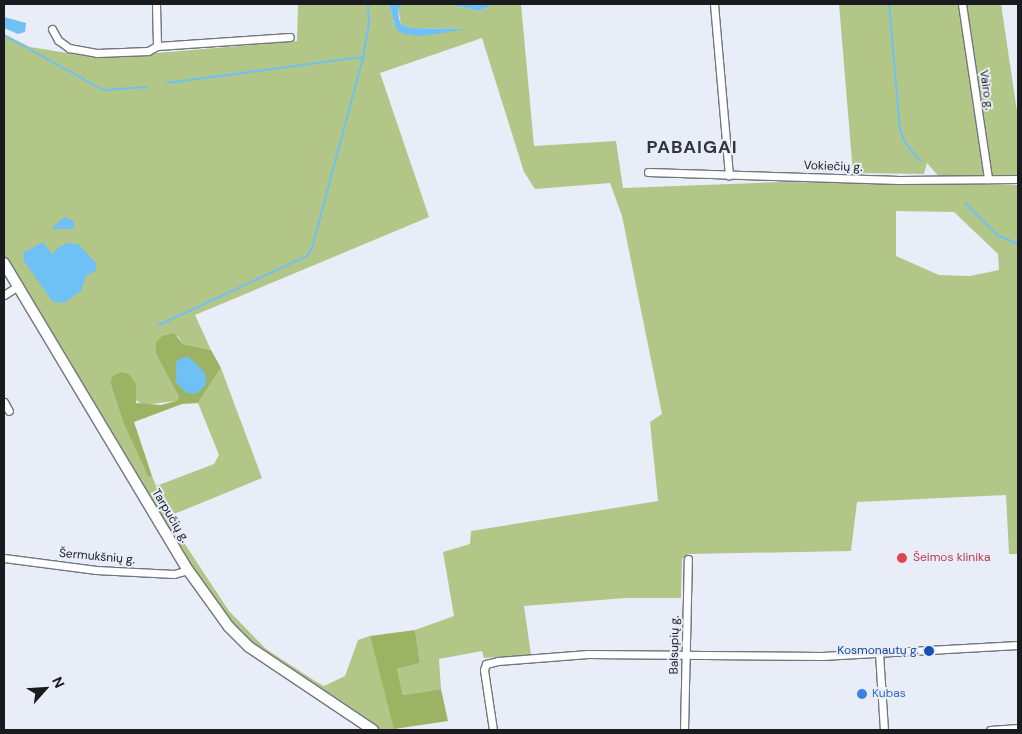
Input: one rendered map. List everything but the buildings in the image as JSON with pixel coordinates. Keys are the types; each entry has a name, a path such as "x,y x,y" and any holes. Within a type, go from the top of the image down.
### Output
{"main road":[{"name":"Tarpučių g.","path":"4,263 188,570 229,626 249,647 373,730"}],"street":[{"path":"156,4 156,46"},
{"path":"714,4 729,175"},
{"name":"Vairo g.","path":"962,4 988,179"},
{"path":"52,29 58,40 82,52 148,51 156,46 290,37"},
{"name":"Vokiečių g.","path":"648,172 1018,179"},
{"path":"4,295 18,286"},
{"path":"4,402 9,411"},
{"name":"Šermukšnių g.","path":"4,558 96,570 174,574 188,570"},
{"name":"Balsupių g.","path":"684,730 688,559"},
{"path":"493,730 484,670 486,664 588,654 879,653 1018,645"},
{"path":"879,653 884,730"},
{"path":"990,730 1018,728"}],"green space":[{"path":"298,4 389,4 396,29 463,29 410,28 401,24 398,9 404,4 449,4 479,11 494,4 521,4 534,146 616,141 623,188 781,182 1018,185 1018,554 1009,554 1006,495 857,502 851,551 689,554 682,559 681,598 626,598 524,606 531,655 484,658 482,651 439,659 441,689 403,695 397,669 420,663 415,630 454,616 443,552 470,544 471,531 658,501 650,422 662,414 622,216 610,183 535,189 524,172 482,38 380,73 429,217 195,315 211,350 183,344 177,335 168,374 179,397 176,401 143,405 110,382 123,422 148,477 152,476 156,486 214,464 219,455 198,403 221,368 262,478 167,517 229,611 266,649 315,681 324,686 345,676 358,640 370,636 395,730 377,730 242,637 206,591 4,257 4,34 30,47 98,58 297,41","holes":["896,211 954,212 998,254 999,270 970,276 939,275 896,256"]},
{"path":"839,4 1001,4 1018,118 1018,179 941,179 927,163 924,174 853,173"},
{"path":"174,333 183,344 211,350 221,368 198,403 182,404 134,422 152,476 148,477 123,422 110,382 113,376 121,372 129,374 136,384 136,403 161,405 176,401 179,397 156,353 156,342 162,336"},
{"path":"415,630 420,663 397,669 403,695 441,689 448,721 394,729 370,636"}],"water":[{"path":"389,4 404,4 398,9 399,19 401,24 410,28 467,29 423,36 403,34 396,29"},
{"path":"449,4 494,4 479,11"},
{"path":"4,17 26,23 25,32 18,34 4,28"},
{"path":"64,217 74,221 74,229 51,229"},
{"path":"43,242 53,255 56,249 67,243 78,244 96,263 96,271 86,276 81,291 64,303 53,302 24,261 23,253"},
{"path":"188,356 205,373 206,385 196,394 186,393 176,382 176,361"}],"waterway":[{"path":"159,325 307,256 312,248 363,57 369,24 368,4"},
{"path":"889,4 900,130 906,144 921,161"},
{"path":"4,35 103,90 147,87"},
{"path":"167,83 363,57"},
{"path":"965,203 997,235 1018,244"}],"place":[{"name":"Šeimos klinika","path":"902,558"},
{"name":"Kosmonautų g.","path":"929,651"},
{"name":"Kubas","path":"862,694"}],"district":[{"name":"PABAIGAI","path":"692,147"}]}
